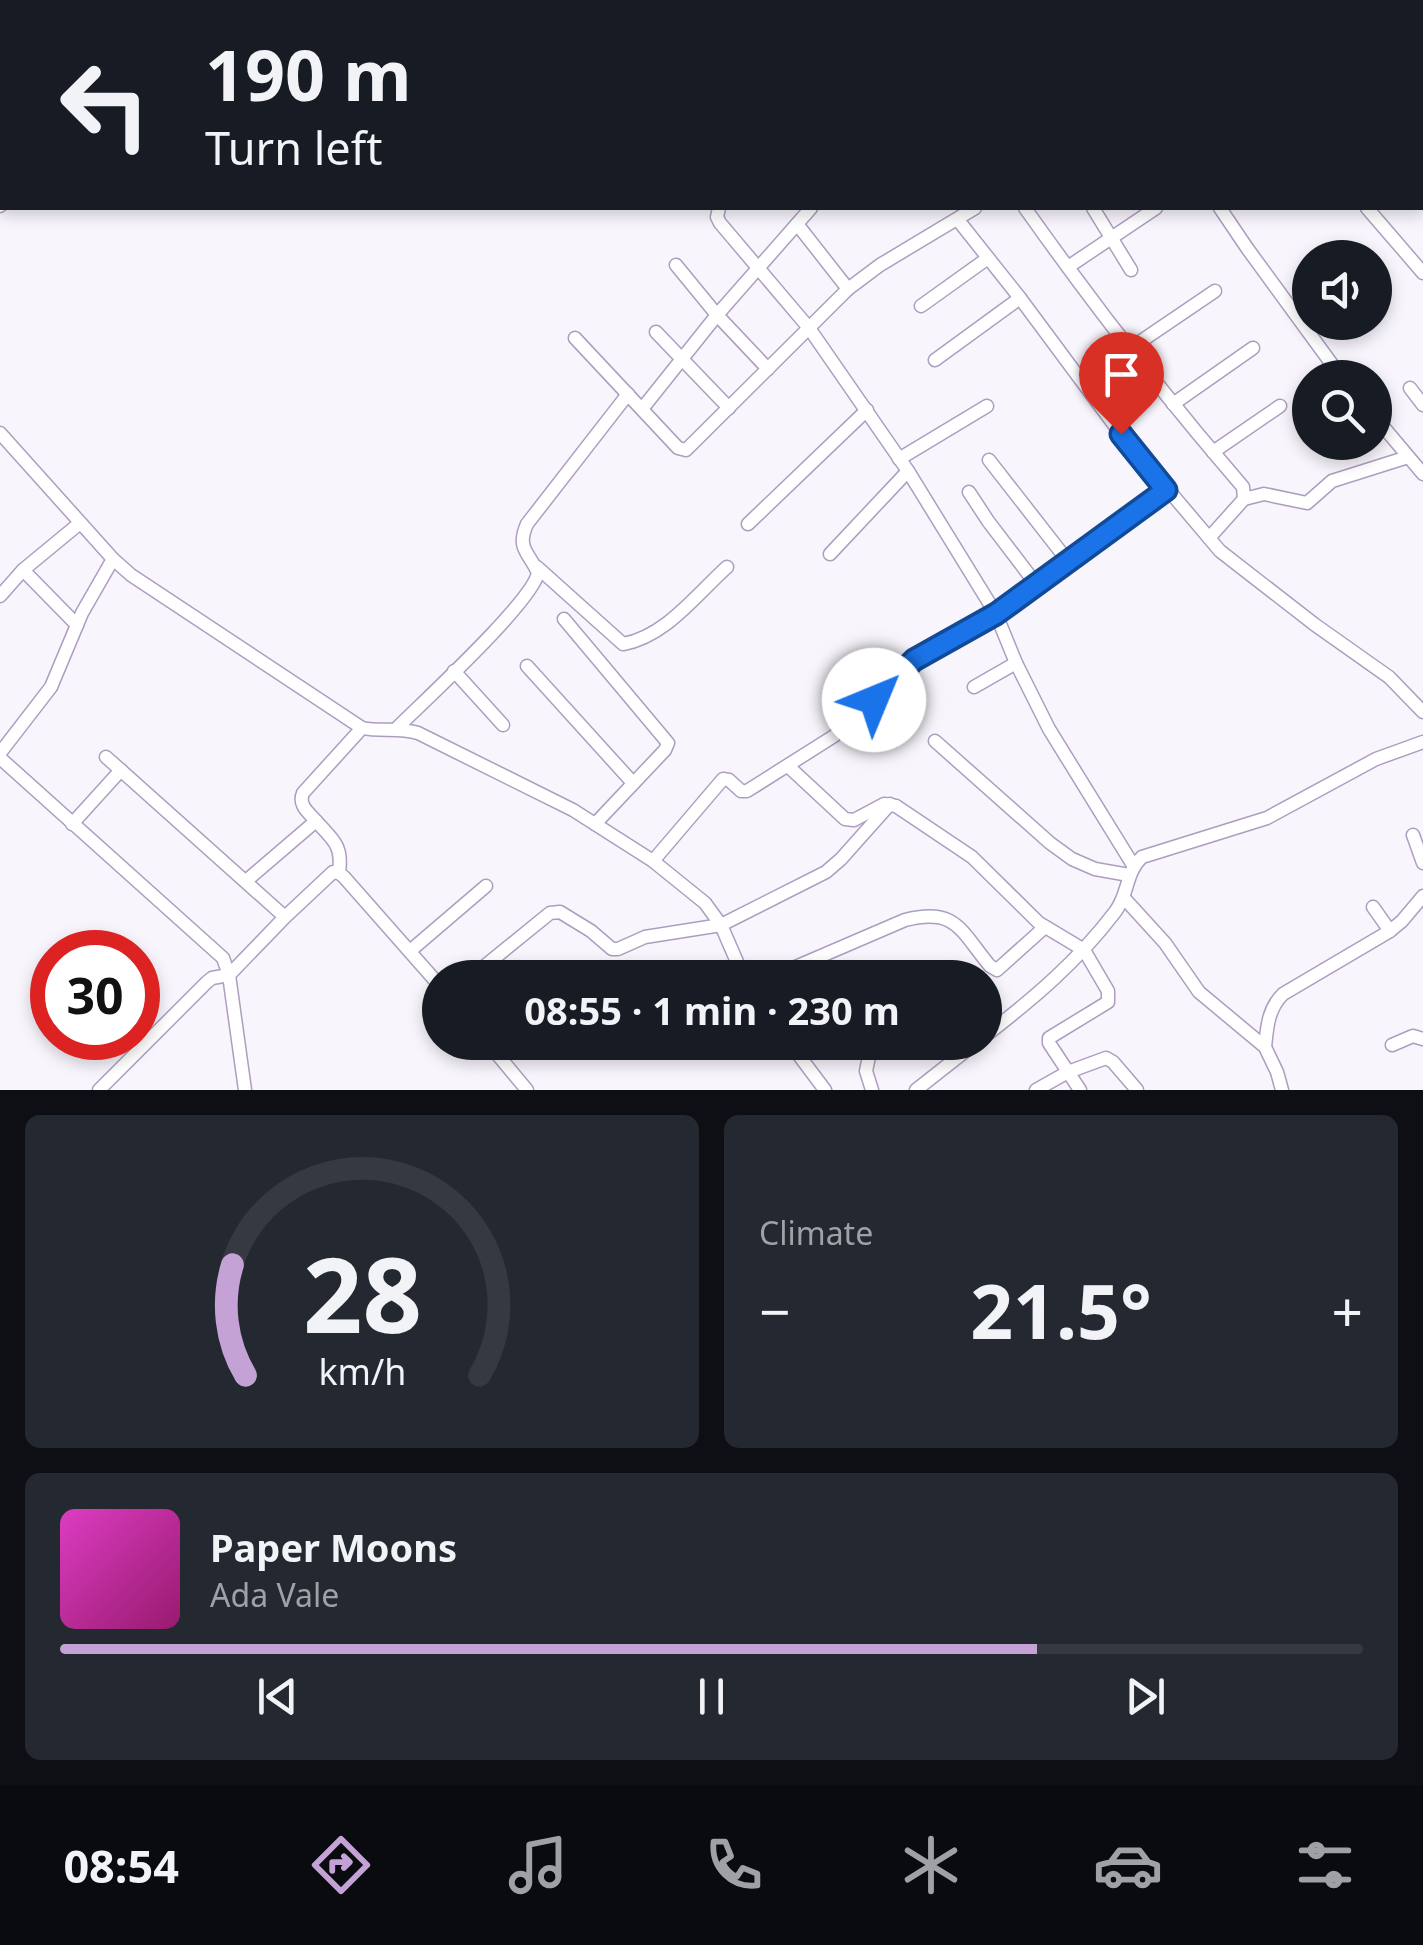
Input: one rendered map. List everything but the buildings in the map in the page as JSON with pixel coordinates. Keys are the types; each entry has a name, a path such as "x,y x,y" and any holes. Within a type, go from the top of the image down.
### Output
{"street":[{"path":"719,210 720,223 809,328 908,472 996,614 1049,729 1131,870"},
{"path":"642,409 809,210"},
{"path":"575,338 682,451 691,448 848,289 880,265 972,210"},
{"path":"1027,210 1173,404 1243,487 1244,499"},
{"path":"1095,210 1131,270"},
{"path":"1068,268 1153,210"},
{"path":"1221,210 1329,360"},
{"path":"1368,210 1423,274"},
{"path":"958,220 1121,434 1209,538 1231,560 1388,677 1423,712"},
{"path":"797,224 848,289"},
{"path":"921,306 988,258"},
{"path":"676,265 768,369"},
{"path":"1131,348 1215,291"},
{"path":"935,360 1020,298"},
{"path":"656,332 728,408"},
{"path":"1173,404 1253,348"},
{"path":"1410,388 1423,405"},
{"path":"397,728 532,588 538,573 521,541 526,524 628,394"},
{"path":"899,458 987,406"},
{"path":"1213,452 1280,406"},
{"path":"748,524 867,410"},
{"path":"0,434 113,559 145,585 362,728 397,728 418,733 595,824 696,894 721,924 736,960"},
{"path":"1392,438 1423,474"},
{"path":"1209,538 1244,499 1264,494 1308,503 1332,481 1408,457"},
{"path":"989,460 1067,560"},
{"path":"830,554 908,472"},
{"path":"653,861 724,779 744,791 834,736 914,660 996,614 1166,490"},
{"path":"969,492 1036,584"},
{"path":"0,596 23,570 80,522"},
{"path":"113,559 77,625 51,687 0,756 223,958 246,1090"},
{"path":"535,566 623,644 666,624 727,566"},
{"path":"23,570 77,625"},
{"path":"564,619 668,743 595,824"},
{"path":"974,687 1016,663"},
{"path":"527,666 634,783"},
{"path":"454,671 503,725"},
{"path":"340,873 340,849 300,799 362,728"},
{"path":"935,741 1072,858 1095,869 1131,870"},
{"path":"1002,1023 1042,992 1084,950 1119,907 1131,870 1142,857 1266,818 1376,759 1423,742"},
{"path":"106,756 284,918"},
{"path":"788,766 845,819 854,820 879,805 890,804 972,857 1046,928 1084,950 1110,997 1103,1007 1049,1038 1080,1090"},
{"path":"72,824 121,770"},
{"path":"492,960 550,913 560,912 618,950 644,937 721,924 826,872 890,804"},
{"path":"246,881 316,821"},
{"path":"1413,835 1423,863"},
{"path":"99,1090 207,982 229,975 334,872 340,873 422,965"},
{"path":"410,951 486,886"},
{"path":"1265,1047 1272,1007 1283,994 1390,931 1423,896"},
{"path":"1124,898 1165,943 1199,992 1265,1047 1282,1090"},
{"path":"1374,907 1390,931"},
{"path":"812,960 905,920 936,914 954,923 985,960"},
{"path":"1002,966 1046,928"},
{"path":"1392,1045 1413,1036 1423,1038"},
{"path":"1036,1090 1068,1072 1106,1058 1137,1090"},
{"path":"502,1060 526,1090"},
{"path":"802,1060 825,1090"},
{"path":"868,1060 866,1071 872,1090"},
{"path":"916,1090 954,1060"}],"route":[{"path":"874,700 914,660 996,614 1166,490 1121,434"}]}
